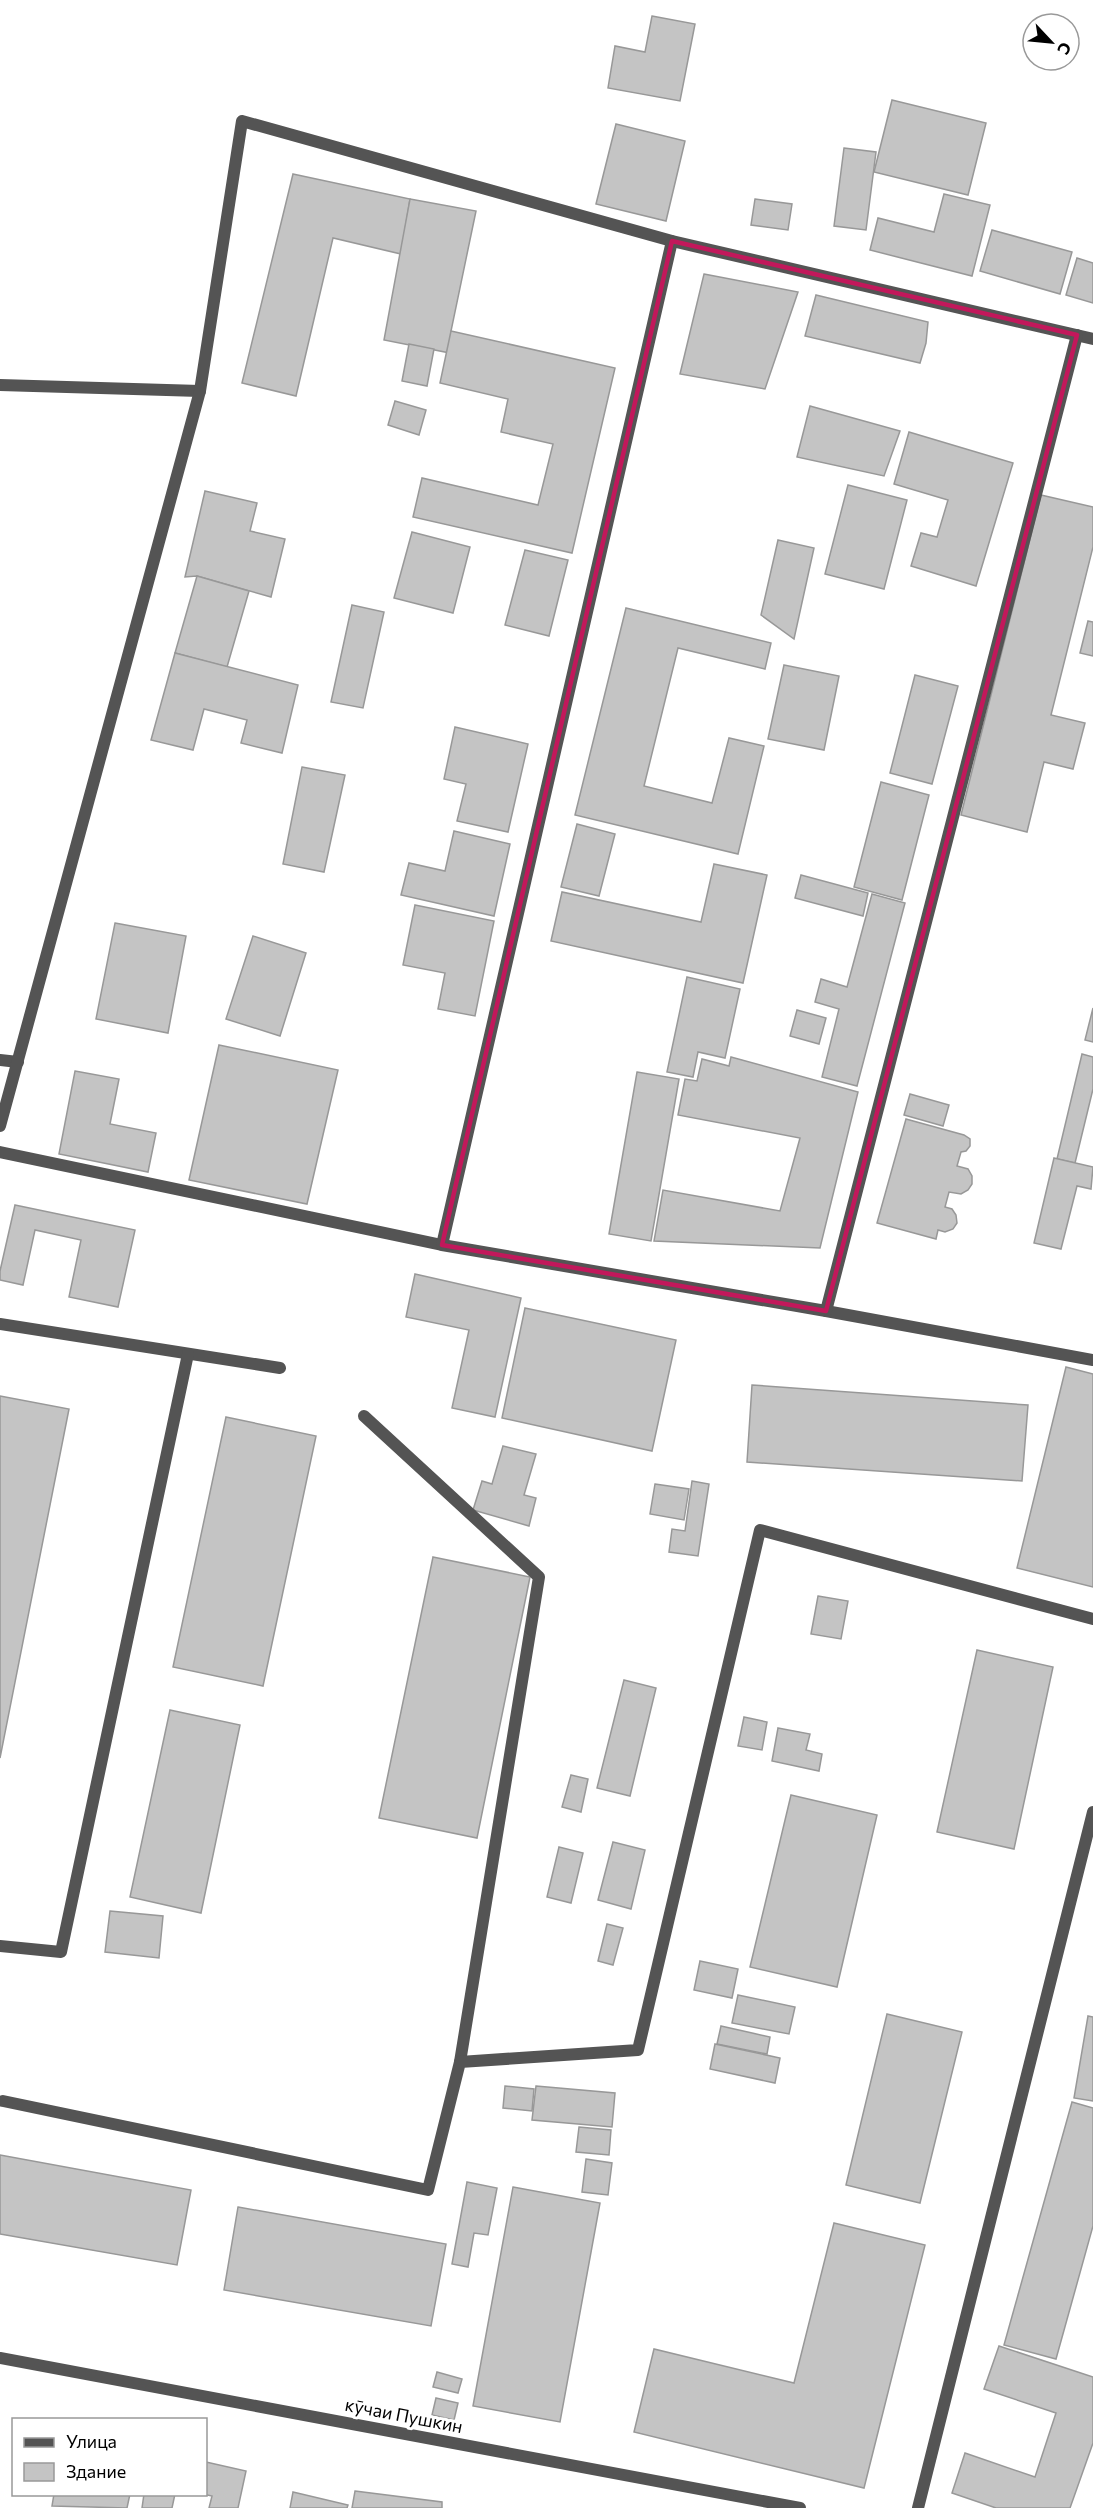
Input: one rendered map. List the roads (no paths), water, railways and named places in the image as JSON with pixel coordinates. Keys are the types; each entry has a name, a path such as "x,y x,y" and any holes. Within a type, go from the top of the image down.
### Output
{"street":[{"path":"0,1126 200,391 242,121 672,241 1093,339"},
{"path":"442,1245 672,241"},
{"path":"826,1311 1077,335"},
{"path":"0,385 200,391"},
{"path":"0,1060 18,1062"},
{"path":"0,1152 442,1245 826,1311 1093,1360"},
{"path":"0,1324 280,1368"},
{"path":"0,1946 61,1952 188,1354"},
{"path":"3,2101 428,2190 460,2062 539,1577 364,1416"},
{"path":"460,2062 638,2050 760,1530 1093,1618"},
{"path":"918,2508 1093,1812"},
{"name":"кӯчаи Пушкин","path":"0,2358 800,2508"}]}
